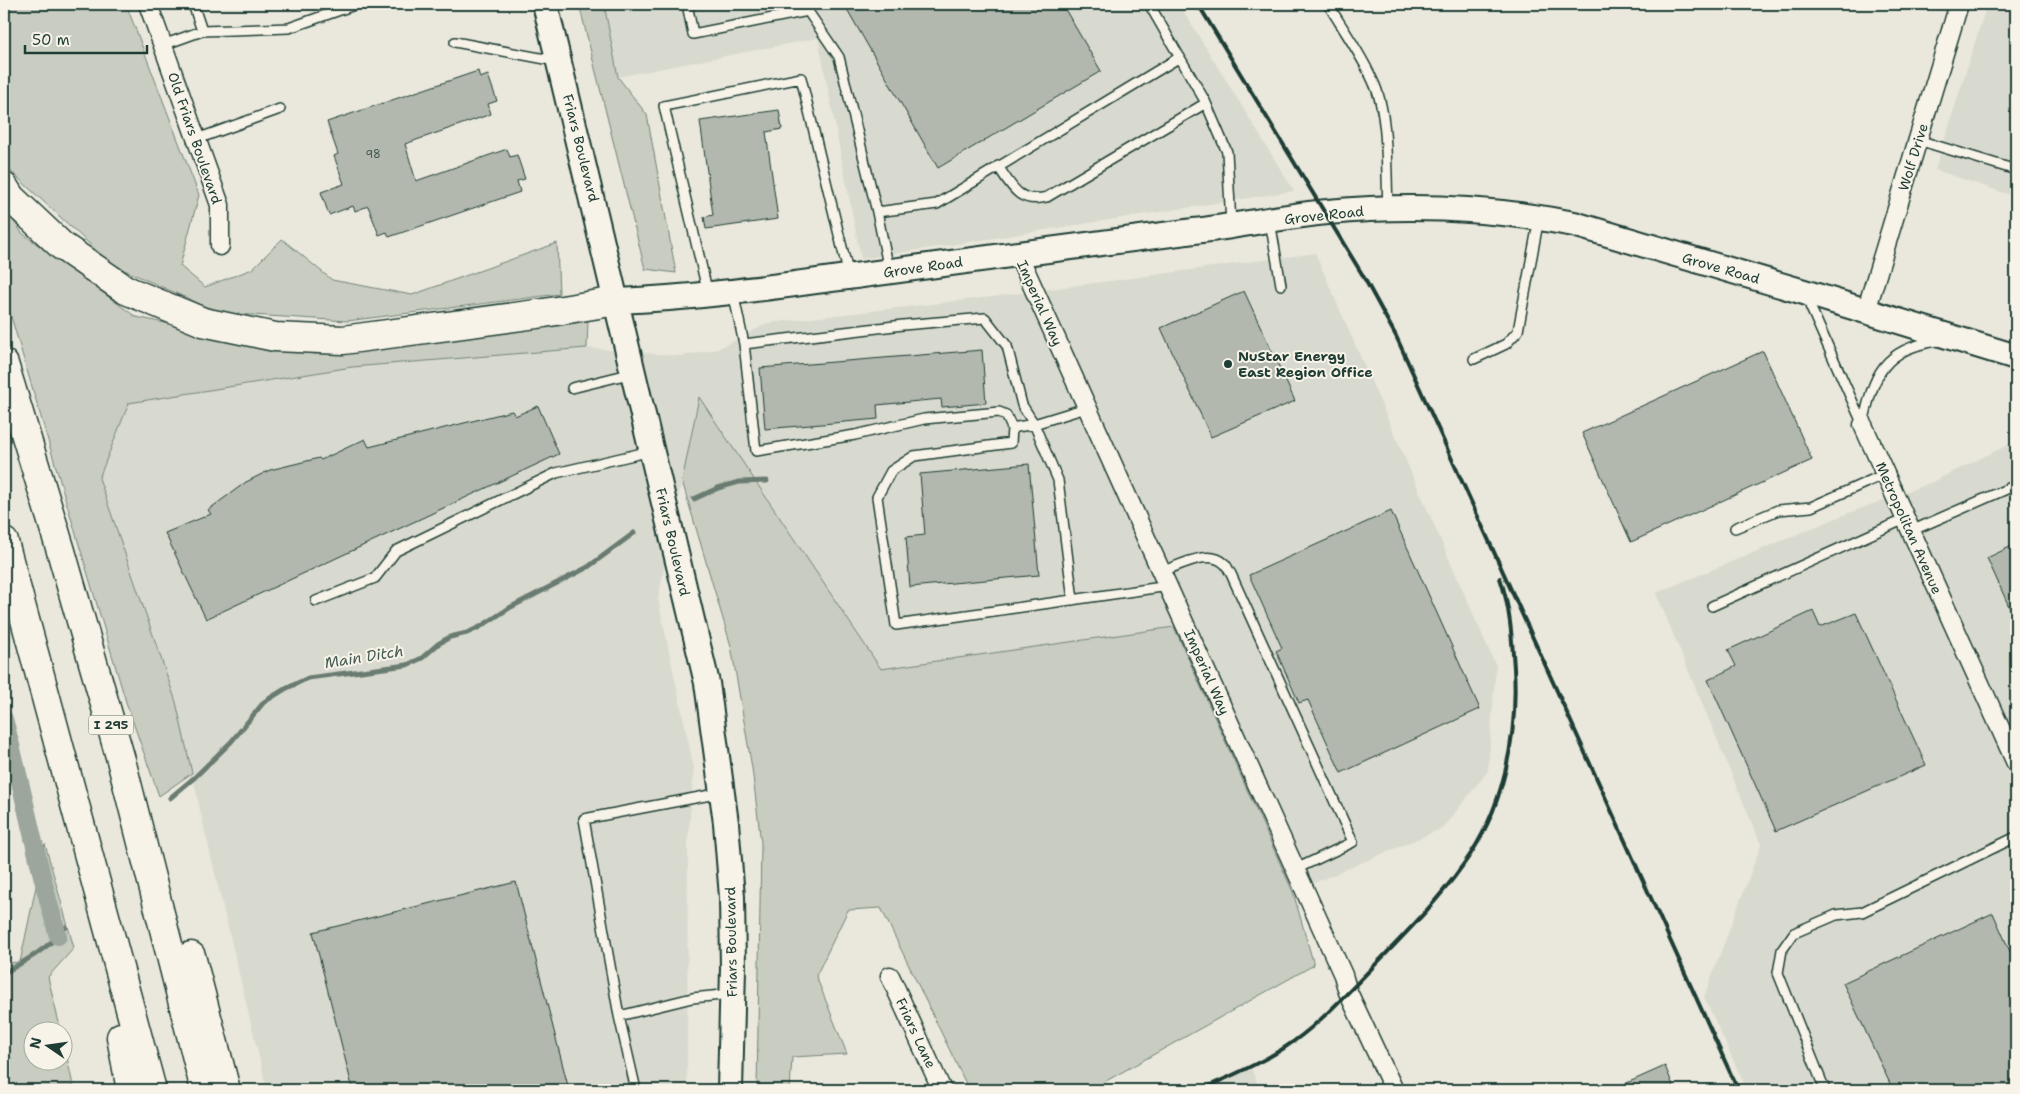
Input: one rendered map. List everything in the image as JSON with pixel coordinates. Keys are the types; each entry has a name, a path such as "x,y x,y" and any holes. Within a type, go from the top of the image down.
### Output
{"highway":[{"path":"4,187 11,198 62,246 126,290 204,322 275,337 343,340 617,301"},
{"name":"I 295","path":"4,364 102,693 148,864 205,1090"},
{"path":"4,542 152,1090"},
{"path":"4,578 9,625 120,1033 131,1090"},
{"path":"148,864 181,919 226,1090"}],"main road":[{"name":"Friars Boulevard","path":"545,4 707,683 722,793 732,897 730,1090"},
{"name":"Grove Road","path":"617,301 670,299 733,292 1231,227 1325,212 1388,208 1480,210 1574,224 1804,292 2016,358"}],"street":[{"name":"Old Friars Boulevard","path":"148,4 220,205 220,246"},
{"name":"Wolf Drive","path":"1866,311 1960,4"},
{"name":"Imperial Way","path":"1018,254 1296,869 1390,1087"},
{"name":"Metropolitan Avenue","path":"1863,425 2016,764"},
{"name":"Friars Lane","path":"890,976 942,1090"}],"lane":[{"path":"193,4 202,30"},
{"path":"163,45 202,30 289,28 357,4"},
{"path":"687,4 693,34 805,7 839,57 890,271"},
{"path":"1149,4 1206,103 1227,152 1231,227"},
{"path":"1328,4 1374,81 1380,101 1388,208"},
{"path":"455,42 560,62"},
{"path":"877,212 937,204 1180,57"},
{"path":"708,295 664,106 801,78 849,276"},
{"path":"998,166 1013,188 1023,196 1035,200 1047,197 1206,103"},
{"path":"197,139 280,109"},
{"path":"1918,140 2016,170"},
{"path":"1474,359 1506,344 1518,331 1539,218"},
{"path":"1270,221 1281,285"},
{"path":"733,292 744,344 756,452 855,435 924,419 999,412 1006,415 1012,428 1011,443 914,456 891,471 877,497 896,625 1072,600 1166,579 1198,559 1216,558 1225,564 1353,842 1296,869"},
{"name":"Metropolitan Avenue","path":"1804,292 1863,425"},
{"path":"744,344 903,325 985,318 1007,346 1022,405 1034,424 1058,480 1072,600"},
{"path":"1863,425 1875,380 1886,363 1900,353 1921,343 1956,339"},
{"path":"572,388 633,373"},
{"path":"1012,428 1034,424 1086,408"},
{"path":"316,601 375,578 396,552 556,474 652,450"},
{"path":"1735,528 1778,510 1811,507 1885,474"},
{"path":"1712,606 1908,525 2016,486"},
{"path":"636,1090 619,1016 584,819 722,793"},
{"path":"1825,1090 1778,973 1782,950 1794,934 1836,915 1862,912 2016,837"},
{"path":"619,1016 692,998 732,994"}],"shaded area":[{"path":"4,4 126,4 199,195 180,266 205,287 252,269 282,239 332,280 412,295 557,243 559,294 347,321 220,313 111,264 4,165"},
{"path":"579,4 604,4 618,77 647,115 676,273 645,269"},
{"path":"604,4 1179,4 1294,191 861,259 818,38 618,77"},
{"path":"1987,4 2016,4 2016,197 1935,170"},
{"path":"4,207 22,233 136,317 315,354 588,319 587,348 352,367 129,403 99,478 176,702 192,773 159,796 126,702 4,293"},
{"path":"1315,253 1496,666 1488,771 1443,828 1293,892 1174,627 881,669 699,397 658,599 694,768 688,842 687,1090 267,1090 176,702 99,478 129,403 352,367 587,348 682,356 718,349 768,323 991,297"},
{"path":"699,397 881,669 1174,627 1293,892 1314,965 1090,1090 969,1090 881,908 848,910 816,976 847,1054 792,1057 790,1090 757,1090 761,843 752,768 731,646 682,481"},
{"path":"2016,441 2016,1090 1747,1090 1704,997 1761,845 1656,593 1846,514 1930,483"},
{"path":"45,844 74,948 48,977 59,1022 22,1022 22,1072 70,1072 74,1090 4,1090 4,963 20,962"},
{"path":"1251,1068 1260,1090 1200,1090"}],"building":[{"path":"844,4 1062,4 1101,71 938,168"},
{"path":"478,71 480,78 488,75 497,101 488,104 491,114 405,144 416,181 507,149 510,157 517,155 525,179 517,181 520,192 389,237 387,232 379,235 368,206 355,211 353,206 329,215 321,192 344,184 334,156 338,154 327,122"},
{"path":"779,110 782,129 766,132 778,219 706,229 704,217 713,215 700,121"},
{"name":"NuStar Energy East Region Office","path":"1244,291 1295,401 1211,437 1161,328"},
{"path":"982,350 986,403 942,407 941,399 877,405 878,419 765,429 760,368"},
{"path":"1763,351 1812,460 1631,542 1582,433"},
{"path":"538,406 559,454 206,619 165,533 211,514 208,510 246,482 270,470 319,458 321,460 365,439 369,447 512,411 515,416"},
{"path":"1029,464 1039,575 910,587 906,537 925,535 920,474"},
{"path":"1391,511 1480,709 1341,773 1308,700 1299,703 1276,651 1282,648 1249,575"},
{"path":"2016,544 2016,622 1987,558"},
{"path":"1813,611 1820,627 1856,613 1926,765 1776,831 1708,680 1736,666 1728,650"},
{"path":"516,882 569,1090 353,1090 313,932"},
{"path":"1993,913 2016,965 2016,1090 1893,1090 1843,983"},
{"path":"1665,1066 1675,1090 1611,1090"}],"waterway":[{"name":"Main Ditch","path":"694,499 718,488 739,482 767,481"},
{"name":"Main Ditch","path":"170,798 231,742 264,702 285,689 308,678 407,665 422,658 438,644 450,637 467,633 480,627 511,607 588,567 634,533"},
{"path":"4,719 58,936"},
{"name":"Main Ditch","path":"4,973 45,947 66,927"}],"railway":[{"path":"1198,4 1362,274 1396,336 1738,1090"},
{"path":"1200,1090 1274,1054 1319,1020 1352,989 1420,918 1453,879 1477,843 1489,820 1498,796 1505,771 1513,719 1515,693 1511,634 1506,600 1500,578"}],"place":[{"name":"NuStar Energy East Region Office","path":"1228,364"}]}
